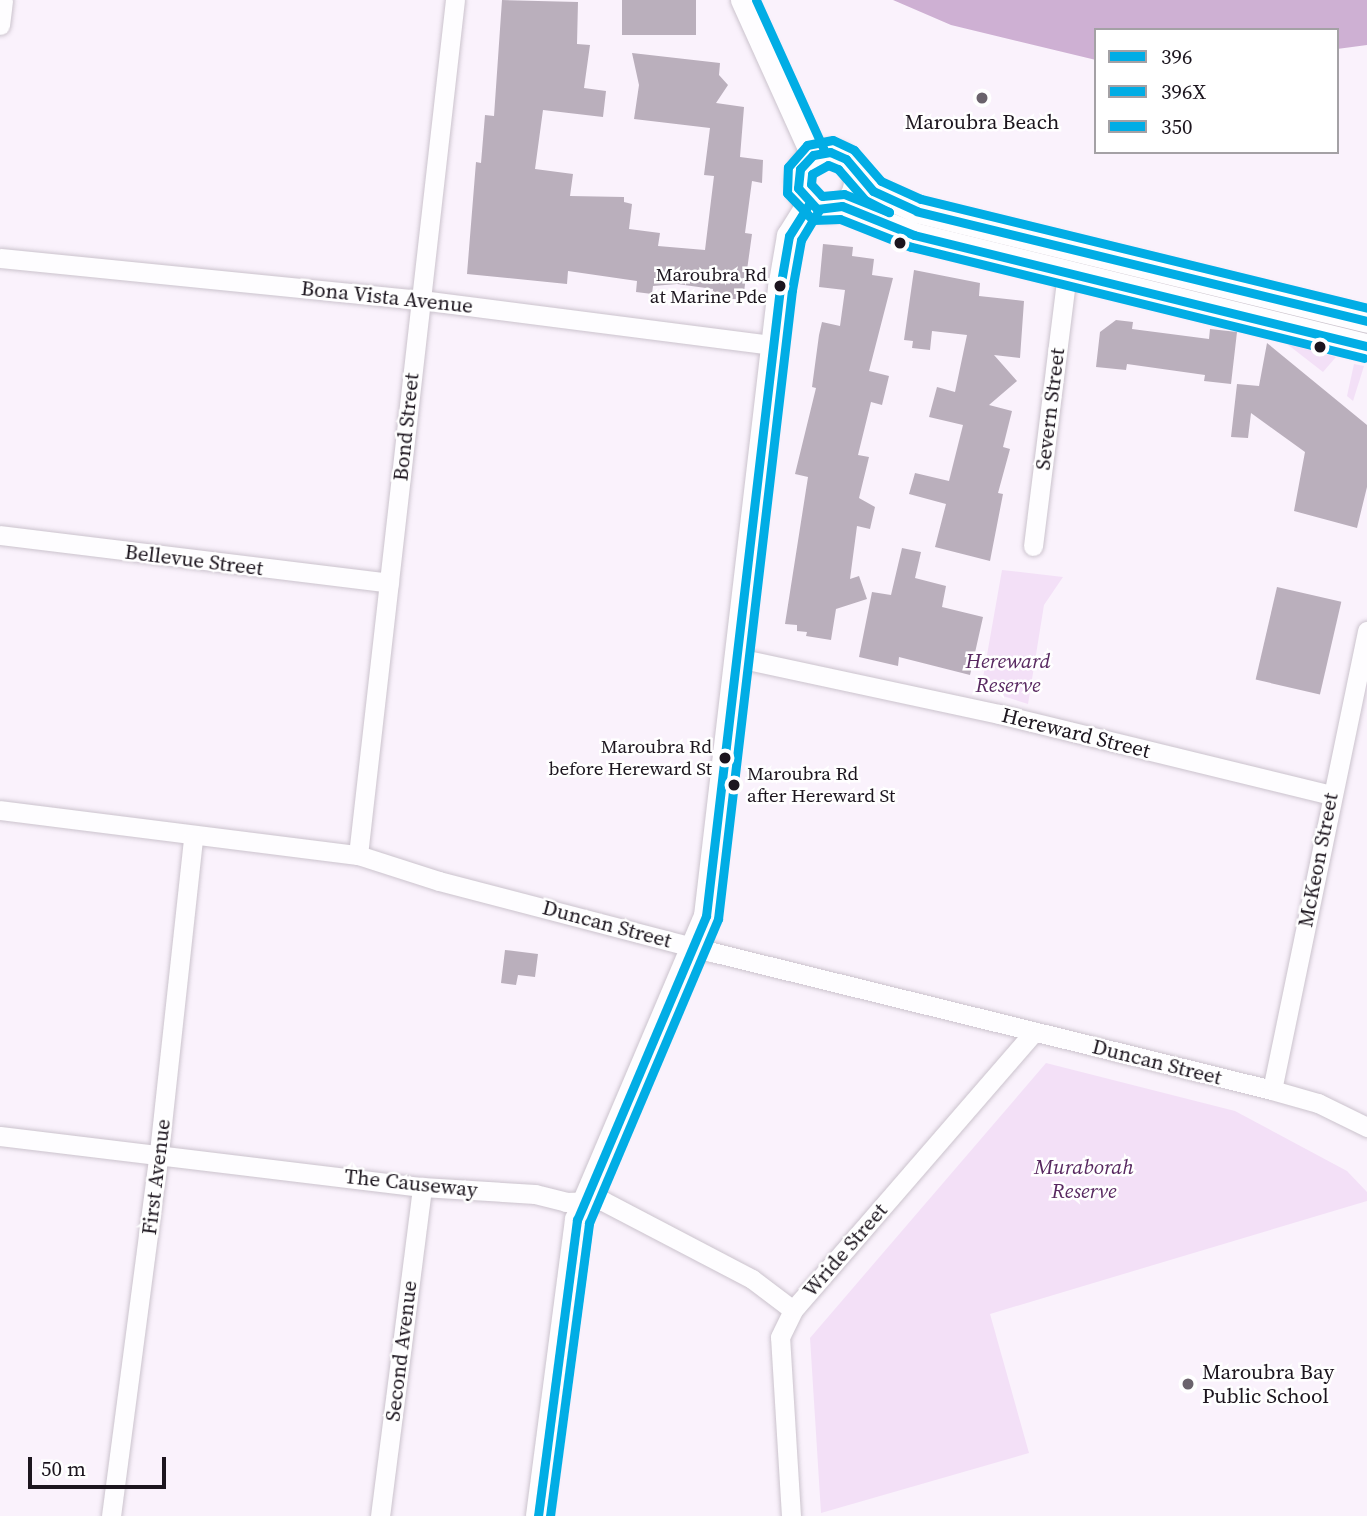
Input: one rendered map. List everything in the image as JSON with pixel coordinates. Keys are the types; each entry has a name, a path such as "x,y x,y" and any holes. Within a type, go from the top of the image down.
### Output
{"street":[{"path":"0,25 3,0"},
{"name":"Bond Street","path":"358,855 455,0"},
{"path":"743,0 813,155"},
{"path":"813,155 839,155 855,175 873,191 917,211 1367,321"},
{"path":"813,155 798,178 809,204 825,210 842,206 854,193 855,175"},
{"path":"538,1516 566,1280 583,1202 695,947 706,916 773,345 789,236 809,204"},
{"path":"842,206 914,235 1367,346"},
{"name":"Bona Vista Avenue","path":"0,258 421,300 773,345"},
{"name":"Severn Street","path":"1033,547 1067,272"},
{"name":"Bellevue Street","path":"0,535 389,583"},
{"name":"McKeon Street","path":"1272,1090 1367,631"},
{"name":"Hereward Street","path":"738,658 999,714 1331,795"},
{"name":"Duncan Street","path":"0,810 358,855 439,881 695,947 1318,1102 1367,1127"},
{"name":"First Avenue","path":"111,1516 159,1152 193,836"},
{"name":"Wride Street","path":"791,1516 779,1337 793,1310 1034,1032"},
{"name":"The Causeway","path":"0,1136 159,1152 422,1187 583,1202 603,1201 752,1279 793,1310"},
{"name":"Second Avenue","path":"380,1516 422,1187"}],"green space":[{"path":"1287,344 1336,357 1323,372"},
{"path":"1354,364 1364,366 1353,401 1347,396"},
{"name":"Hereward Reserve","path":"1002,570 1063,577 1044,605 1028,704 981,689"},
{"name":"Muraborah Reserve","path":"1046,1063 1235,1111 1347,1171 1367,1192 1367,1201 990,1314 1029,1453 821,1513 810,1338"}],"shaded area":[{"path":"893,0 1367,0 1367,45 1339,49 1339,28 1094,28 1094,60 951,25"}],"building":[{"path":"502,0 578,2 577,44 590,45 584,88 606,91 603,117 543,110 535,169 573,174 570,196 624,197 624,202 632,204 629,229 660,233 658,246 705,250 714,176 704,175 710,128 634,119 639,85 632,53 720,63 719,75 728,85 716,103 744,107 740,157 763,160 762,183 752,181 745,233 752,234 743,299 712,299 713,289 677,284 653,286 652,294 636,292 637,281 568,271 567,284 467,274 476,162 481,163 485,115 494,116"},
{"path":"622,0 696,0 696,35 622,35"},
{"path":"823,244 853,247 852,256 874,259 872,275 893,278 869,371 889,376 882,405 871,402 858,455 869,457 859,498 875,507 870,529 857,526 850,579 859,576 867,599 836,609 831,640 806,636 807,632 797,631 797,625 785,624 808,477 795,474 816,388 812,387 819,335 822,322 840,326 845,290 819,287"},
{"path":"914,270 980,283 979,296 1024,301 1020,358 994,355 1017,381 989,405 1012,411 1003,447 1010,449 998,493 1003,494 990,561 935,547 946,504 909,494 915,473 949,481 963,425 929,417 937,387 955,392 967,335 932,331 930,350 912,348 913,341 904,340"},
{"path":"1116,320 1133,322 1132,329 1209,339 1210,329 1237,332 1231,384 1204,381 1205,375 1127,364 1126,370 1096,367 1100,332"},
{"path":"1267,343 1367,425 1367,487 1357,528 1294,511 1305,452 1251,413 1248,438 1231,437 1237,384 1259,386"},
{"path":"902,548 921,552 915,578 946,586 942,607 983,617 970,675 899,657 898,666 859,657 872,592 891,595"},
{"path":"1277,587 1341,602 1320,694 1256,680"},
{"path":"505,950 538,954 535,977 518,975 516,985 501,983"}],"transit line":[{"name":"350","path":"756,0 824,150"},
{"name":"396X","path":"1364,358 911,247 840,219 813,220 787,193 788,167 807,145 833,140 854,150 881,181 921,199 1367,308"},
{"name":"396","path":"1367,321 917,211 873,191 846,159 830,152 813,155 800,169 798,188 817,209 842,206 914,235 1367,346"},
{"name":"350","path":"828,165 838,169 865,200 889,212 844,194 822,196 811,184 812,174 828,165"},
{"name":"396","path":"538,1516 577,1220 706,916 780,288 789,236 809,204"},
{"name":"396X","path":"550,1516 589,1223 718,919 792,290 801,240 819,210"}],"place":[{"name":"Maroubra Beach","path":"982,98"},
{"name":"Maroubra Rd at Marine Pde","path":"780,286"},
{"name":"Maroubra Rd before Hereward St","path":"725,758"},
{"name":"Maroubra Rd after Hereward St","path":"734,785"},
{"name":"Maroubra Bay Public School","path":"1188,1384"}]}
